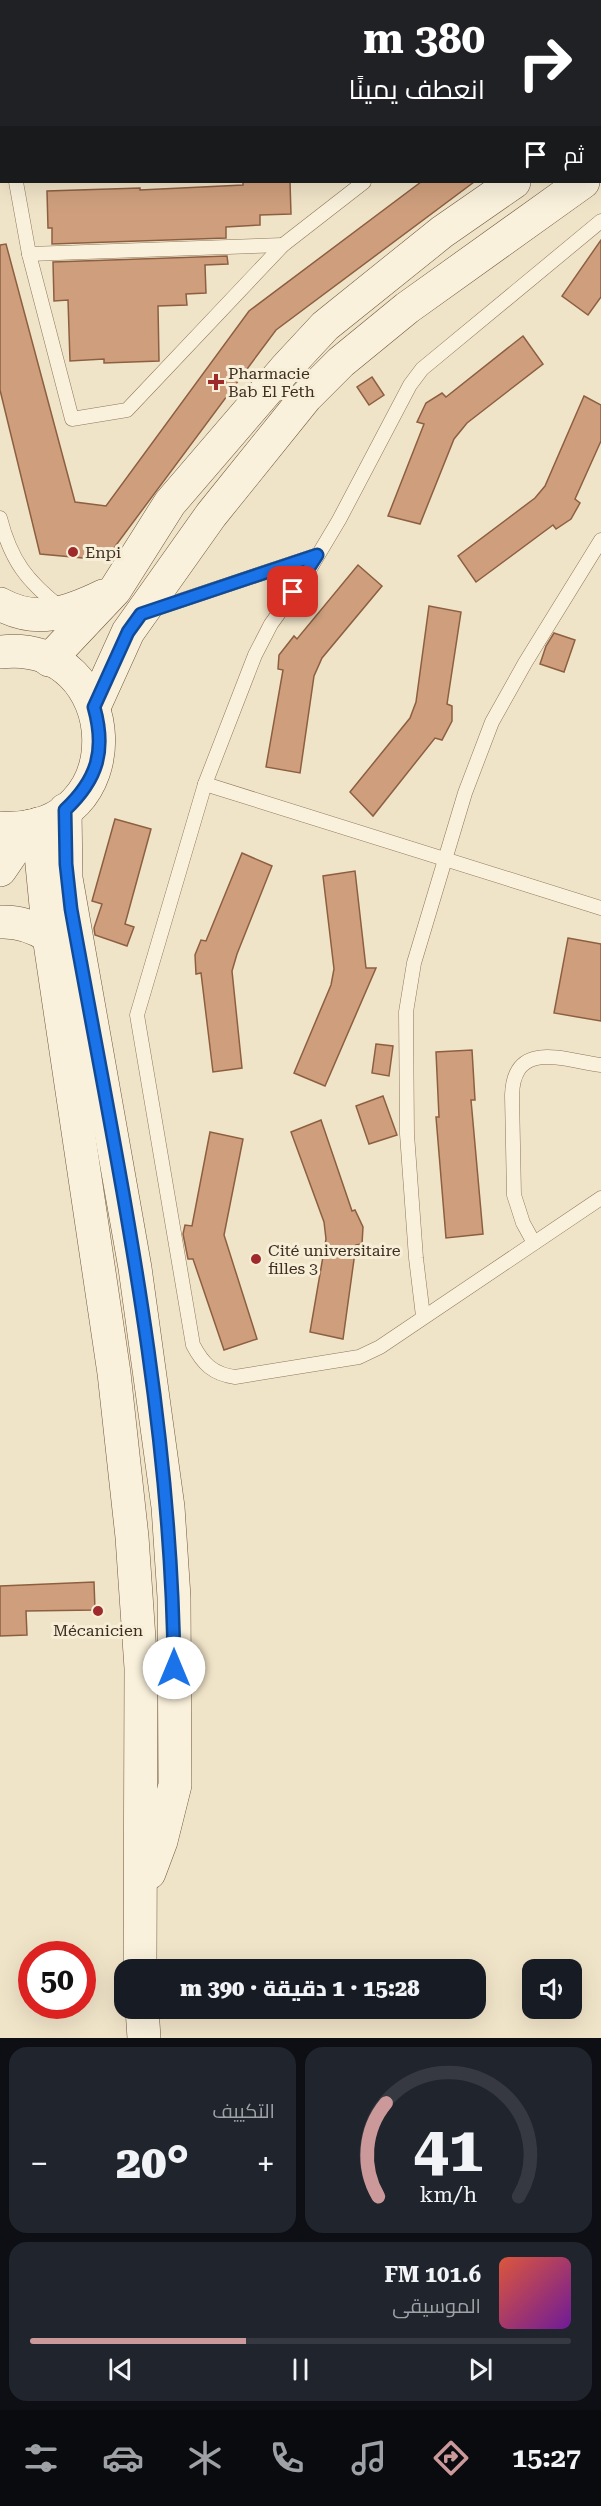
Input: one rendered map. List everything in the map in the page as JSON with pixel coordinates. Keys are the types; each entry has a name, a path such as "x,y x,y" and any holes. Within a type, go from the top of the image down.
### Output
{"main road":[{"path":"49,660 115,590 170,503 325,326 442,232 513,183"},
{"path":"94,707 128,632 211,514 306,397 341,362 407,308 582,183"},
{"path":"0,604 11,610 32,615 56,615 115,590"},
{"path":"0,652 22,652 49,660 76,679 94,707 99,725 100,744 97,764 90,781 79,797 33,822 0,870"},
{"path":"33,822 113,1362 128,1493 141,1668 140,1959"},
{"path":"33,822 66,878 135,1268 168,1507 174,1597 175,1785 161,1841 153,1865 140,1890"},
{"path":"0,922 20,923 49,936"},
{"path":"143,2019 144,2038"}],"lane":[{"path":"16,183 29,254 72,419 128,410 283,245 363,183"},
{"path":"601,221 422,369 399,406 317,555 271,624 255,656 205,784 137,1015 194,1345 200,1358 212,1370 235,1377 359,1357 380,1347 601,1198"},
{"path":"29,254 283,245"},
{"path":"0,518 8,545 23,573 66,612"},
{"path":"423,1316 416,1258 407,1134 406,1012 414,963 465,793 492,722 525,663 601,540"},
{"path":"141,614 317,555"},
{"path":"205,784 601,908"},
{"path":"534,1243 523,1223 514,1195 512,1095 513,1080 517,1069 527,1061 541,1056 601,1065"}],"building":[{"path":"243,183 290,183 291,214 260,215 260,225 226,227 226,238 52,244 52,228 48,228 47,191 140,188 140,190 243,185"},
{"path":"420,183 473,183 276,330 105,560 40,554 0,390 0,245 6,244 75,502 106,506 249,311"},
{"path":"601,240 601,297 588,315 562,296"},
{"path":"227,256 228,264 205,265 206,293 186,294 187,305 158,306 159,361 104,363 104,359 70,361 68,300 54,301 53,262"},
{"path":"523,336 543,364 467,423 454,439 420,524 388,516 424,424 417,422 426,403 442,393 446,397"},
{"path":"372,377 384,395 369,405 357,387"},
{"path":"584,396 601,405 601,441 575,499 580,503 571,519 556,529 553,525 476,582 458,556 535,498 545,486"},
{"path":"358,565 382,586 322,658 314,676 300,773 266,767 283,670 278,669 279,655 294,636 297,639"},
{"path":"429,606 461,612 447,704 452,706 452,721 442,740 435,738 373,816 350,792 410,718 416,702"},
{"path":"554,633 575,640 564,672 540,664 546,646"},
{"path":"115,819 151,829 125,924 134,927 127,946 95,935 94,928 102,904 92,901"},
{"path":"242,853 272,866 232,971 242,1068 213,1072 201,973 196,974 195,955 201,940 206,941"},
{"path":"355,871 366,968 376,968 325,1086 294,1073 331,985 334,969 323,876"},
{"path":"568,938 601,944 601,1021 554,1013"},
{"path":"376,1044 393,1046 389,1076 372,1073"},
{"path":"472,1050 475,1100 471,1100 483,1234 446,1238 436,1117 439,1117 436,1052"},
{"path":"383,1096 397,1135 369,1144 356,1106"},
{"path":"321,1120 352,1211 355,1210 363,1227 362,1244 356,1245 343,1339 310,1332 326,1239 324,1222 291,1132"},
{"path":"210,1132 243,1139 224,1235 257,1339 224,1350 193,1259 188,1259 183,1234 185,1225 192,1226"},
{"path":"94,1582 95,1610 26,1611 27,1635 0,1636 0,1586"}],"place":[{"name":"Pharmacie Bab El Feth","path":"216,382"},
{"name":"Enpi","path":"73,552"},
{"name":"Cité universitaire filles 3","path":"256,1259"},
{"name":"Mécanicien","path":"98,1611"}],"route":[{"path":"174,1668 174,1597 168,1507 156,1407 135,1268 66,878 65,810 79,797 90,781 97,764 100,744 99,725 94,707 128,632 141,614 317,555 305,577 293,592"}]}
